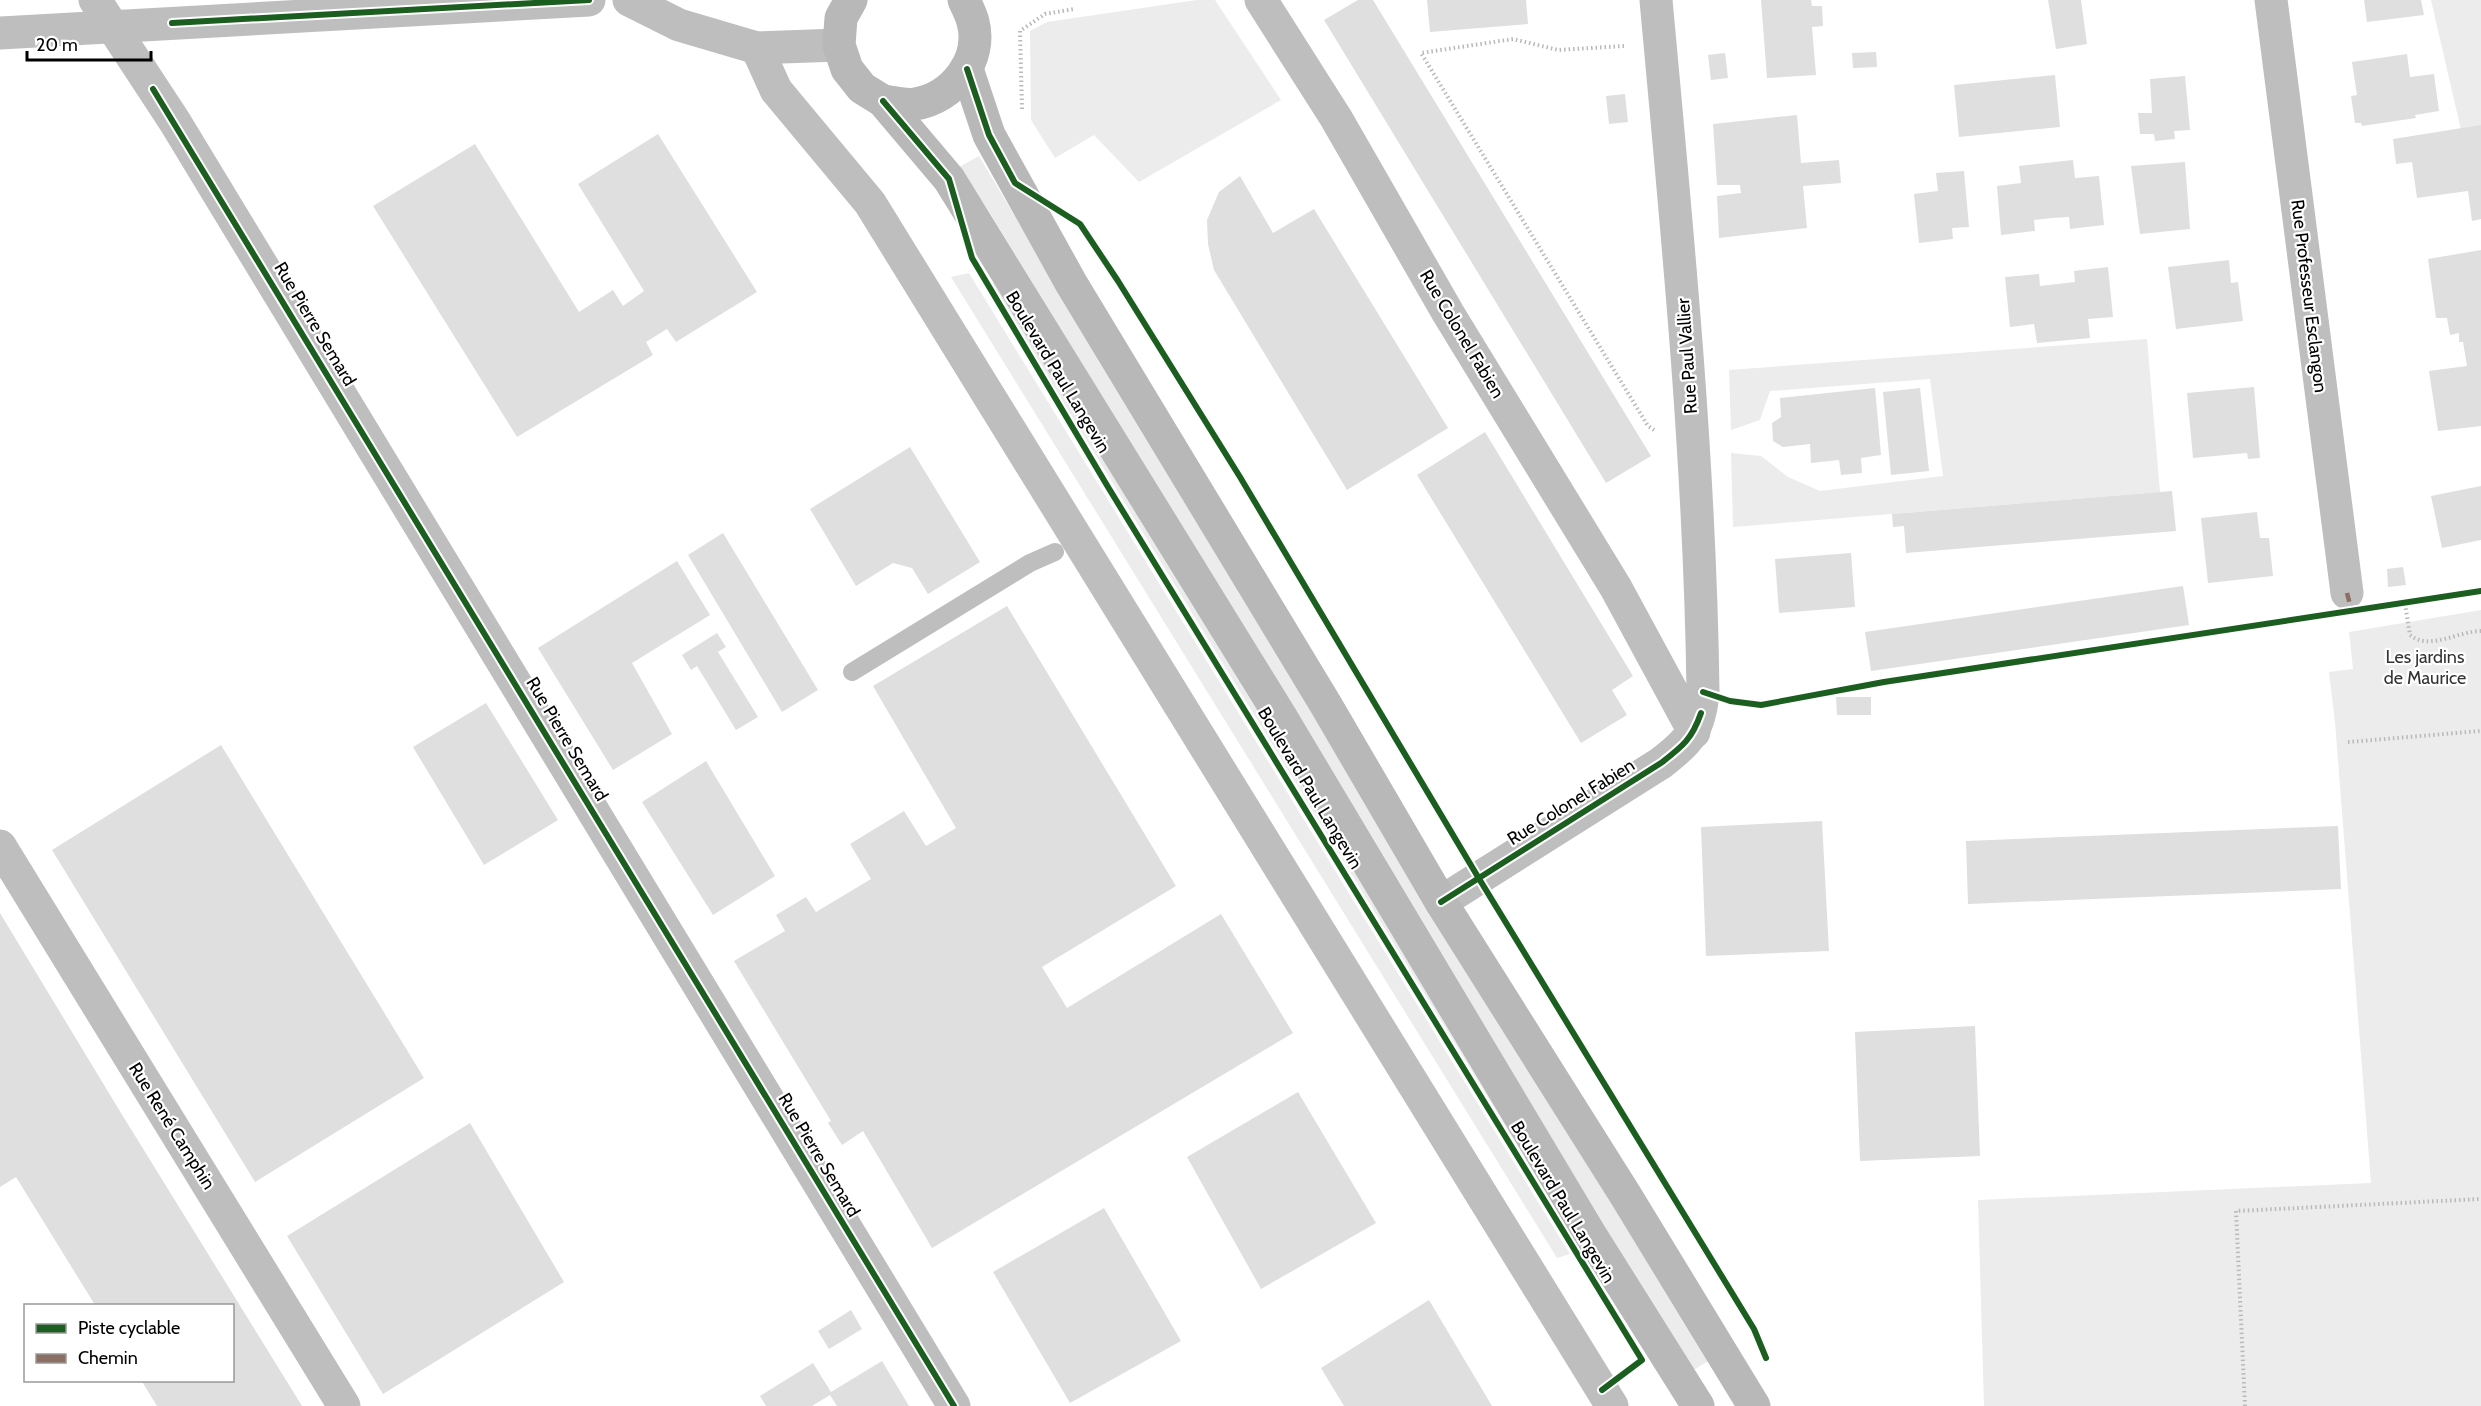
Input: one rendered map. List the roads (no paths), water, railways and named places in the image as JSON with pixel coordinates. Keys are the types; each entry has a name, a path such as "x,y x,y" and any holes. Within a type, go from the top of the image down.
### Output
{"main road":[{"path":"883,101 915,104 945,93 967,69 974,47 973,23 965,0"},
{"path":"841,16 847,69 862,88 883,101 949,178 1287,728 1590,1234 1698,1406"},
{"path":"967,69 989,135 1071,283 1326,705 1441,902 1626,1196 1754,1406"}],"street":[{"path":"0,33 104,13 589,0"},
{"path":"629,0 680,12 757,48 776,90 870,203 1612,1406"},
{"name":"Rue Colonel Fabien","path":"1261,0 1335,118 1448,313 1698,722 1678,749 1660,763 1441,902"},
{"name":"Rue Paul Vallier","path":"1656,0 1688,359 1700,546 1703,692 1698,722"},
{"name":"Rue Professeur Esclangon","path":"2271,0 2347,593"},
{"name":"Rue Pierre Semard","path":"104,13 153,89 954,1406"},
{"path":"757,48 841,16"},
{"name":"Rue René Camphin","path":"0,846 344,1406"}],"lane":[{"path":"852,672 1030,564 1055,552"}],"park label":[{"name":"Les jardins de Maurice","path":"2425,667"}]}
